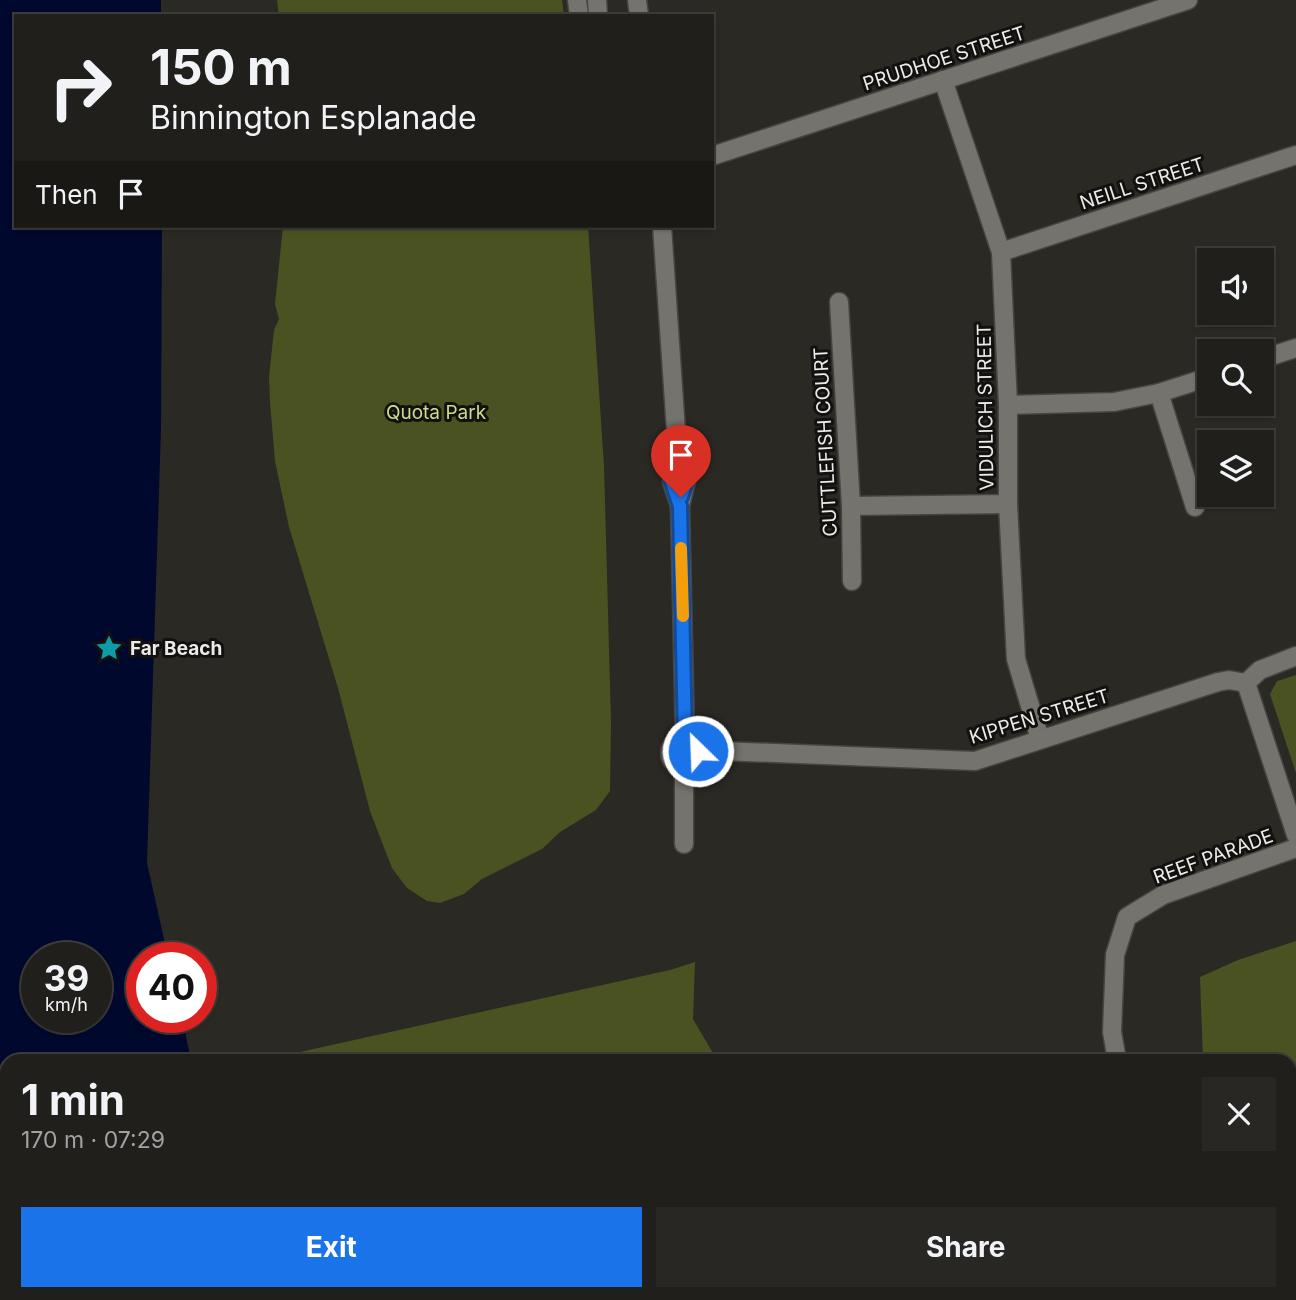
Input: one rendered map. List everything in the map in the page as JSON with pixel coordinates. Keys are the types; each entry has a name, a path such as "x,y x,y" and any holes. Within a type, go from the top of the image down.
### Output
{"street":[{"name":"PRUDHOE STREET","path":"714,155 1188,0"},
{"name":"VIDULICH STREET","path":"943,80 1001,252 1008,405 1008,504 1016,659 1040,739"},
{"name":"NEILL STREET","path":"1001,252 1296,155"},
{"path":"662,228 678,460 672,482 680,506 685,739"},
{"name":"CUTTLEFISH COURT","path":"839,302 851,506 852,581"},
{"path":"1274,355 1296,348"},
{"path":"1008,405 1114,402 1159,393 1197,381"},
{"path":"1159,393 1195,507"},
{"path":"851,506 1008,504"},
{"path":"1246,683 1260,670 1296,656"},
{"name":"KIPPEN STREET","path":"698,754 721,751 975,761 1218,681 1246,683"},
{"name":"REEF PARADE","path":"1246,683 1296,835"},
{"path":"685,739 695,744 698,754 692,764 684,767 675,764 670,752 674,744 685,739"},
{"path":"684,767 684,844"},
{"name":"REEF PARADE","path":"1116,1054 1112,1032 1115,955 1127,918 1163,895 1296,848"}],"green space":[{"path":"277,0 562,0 564,14 279,14"},
{"name":"Quota Park","path":"283,228 588,228 604,466 611,722 610,791 596,810 560,832 542,849 482,879 464,894 440,903 427,901 407,888 392,868 370,811 338,688 289,527 275,461 270,402 269,377 274,330 279,319 275,304"},
{"path":"1296,675 1296,773 1270,694 1277,681"},
{"path":"1296,941 1296,1054 1203,1054 1200,977 1238,960"},
{"path":"695,962 693,1019 713,1054 291,1054 670,970"}],"water":[{"path":"0,0 161,0 161,14 14,14 14,228 162,228 161,429 147,863 165,942 126,942 126,1033 185,1033 190,1054 0,1054"}],"slow traffic":[{"path":"681,548 683,616"}],"place":[{"name":"Far Beach","path":"109,648"}],"route":[{"path":"681,497 686,481 678,460 672,482 680,506 685,739 695,744 698,751"}]}
